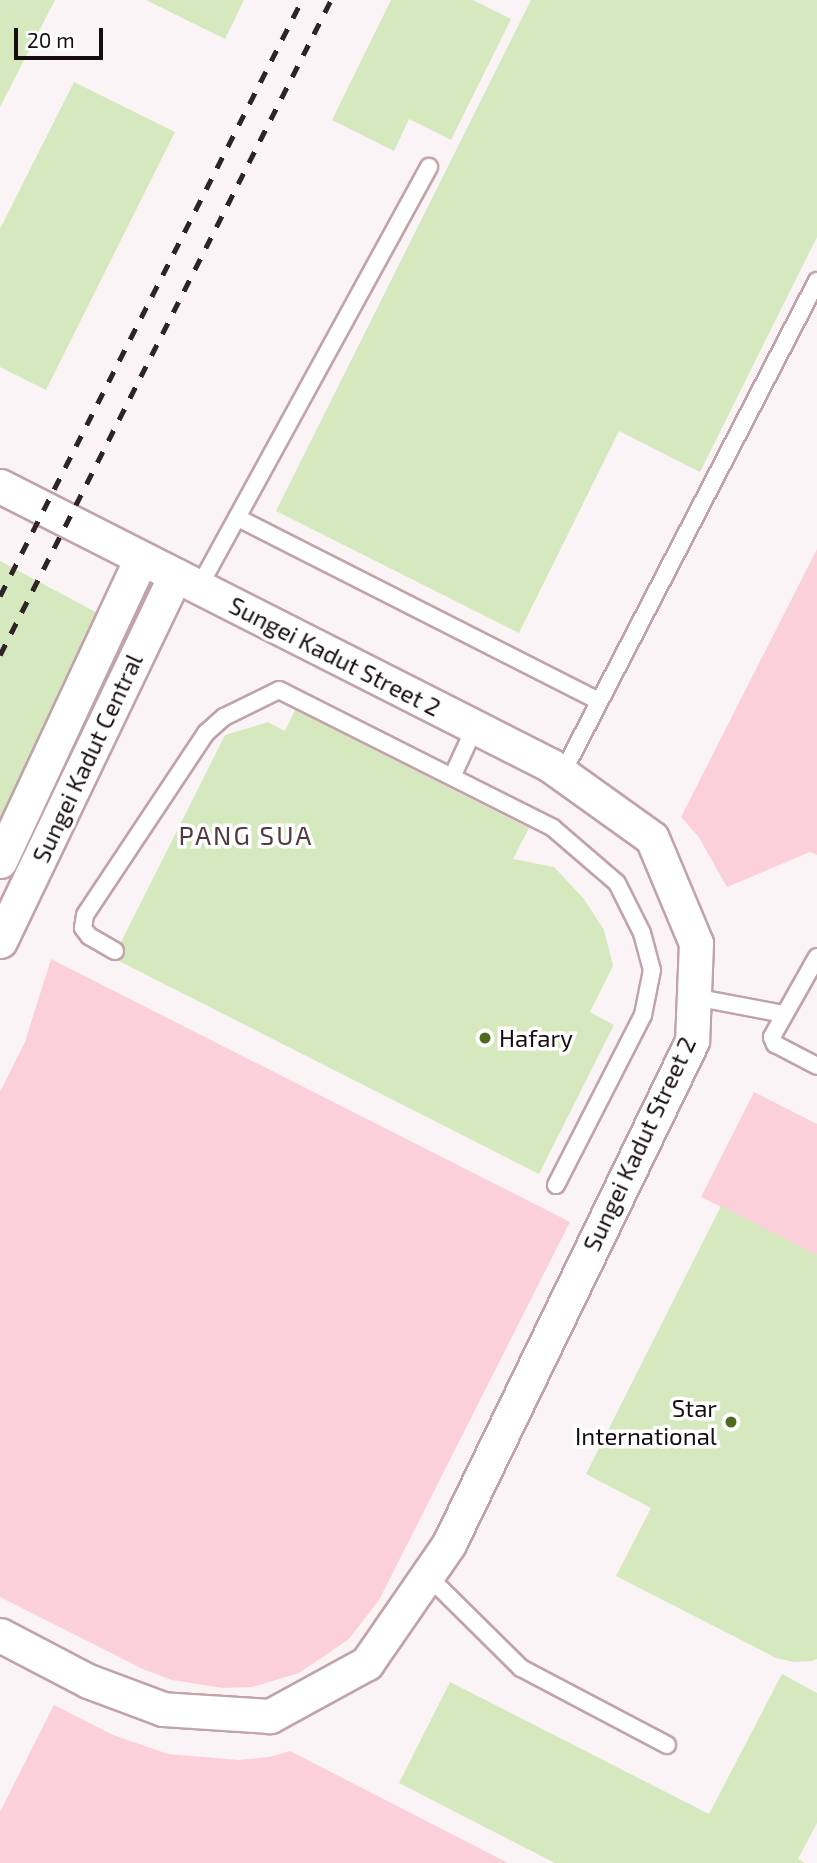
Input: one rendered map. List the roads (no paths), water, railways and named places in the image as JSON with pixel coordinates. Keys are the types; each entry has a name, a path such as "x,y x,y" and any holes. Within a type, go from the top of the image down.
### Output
{"street":[{"name":"Sungei Kadut Street 2","path":"0,486 475,727 562,774 652,838 696,943 692,1041 449,1544 367,1663 270,1716 163,1709 88,1681 0,1636"},
{"name":"Sungei Kadut Central","path":"0,861 141,558"},
{"name":"Sungei Kadut Central","path":"0,941 187,581"}],"lane":[{"path":"187,581 238,518 429,167"},
{"path":"562,774 817,281"},
{"path":"238,518 598,701"},
{"path":"115,951 89,936 83,928 85,915 206,733 225,717 279,690 453,775 553,828 617,883 642,933 652,970 643,1015 556,1185"},
{"path":"453,775 475,727"},
{"path":"817,957 772,1037 775,1044 817,1066"},
{"path":"694,997 784,1014"},
{"path":"427,1574 521,1668 667,1745"}],"railway":[{"path":"0,596 302,0"},
{"path":"0,655 331,0"}],"place":[{"name":"Hafary","path":"485,1038"},
{"name":"Star International","path":"731,1422"}],"district":[{"name":"PANG SUA","path":"246,835"}]}
